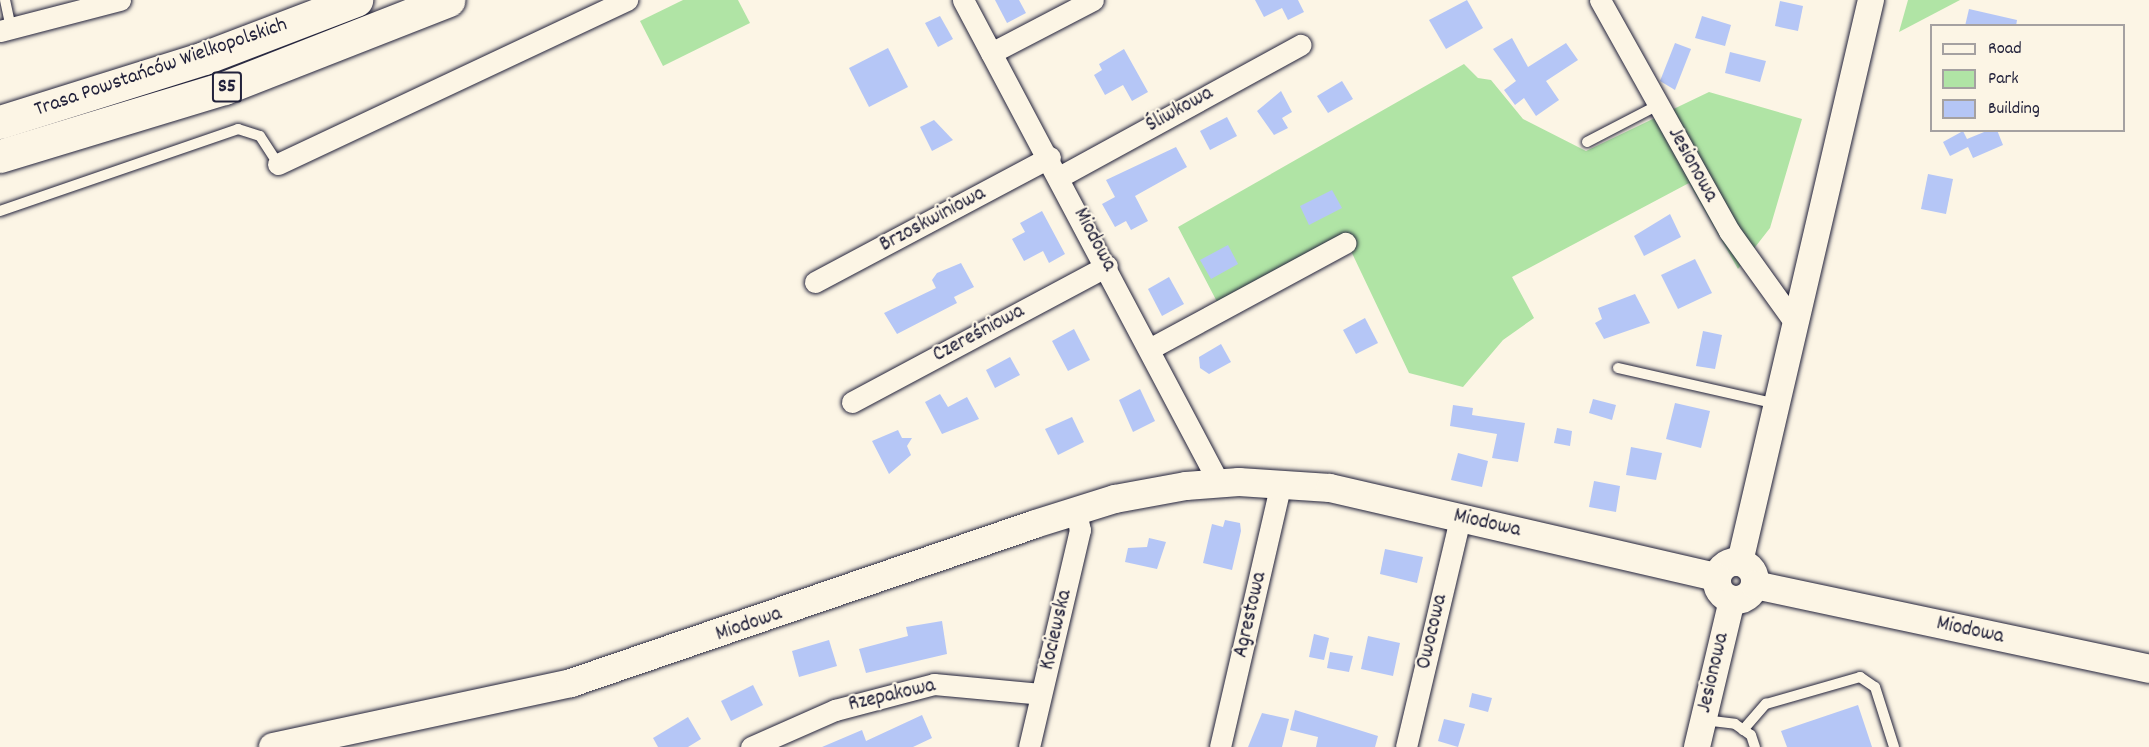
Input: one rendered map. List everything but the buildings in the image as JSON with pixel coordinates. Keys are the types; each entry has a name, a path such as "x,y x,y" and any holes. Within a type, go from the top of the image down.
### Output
{"highway":[{"name":"Trasa Powstańców Wielkopolskich","path":"0,122 204,58 356,0"},
{"name":"Trasa Powstańców Wielkopolskich","path":"0,156 224,88 448,0"}],"main road":[{"name":"Miodowa","path":"273,747 572,683 1076,512 1163,489 1220,483 1281,483 1729,569"},
{"path":"1729,569 1753,570 1744,593"},
{"name":"Miodowa","path":"1744,593 2149,669"}],"street":[{"path":"6,30 120,0"},
{"path":"278,164 627,0"},
{"name":"Miodowa","path":"963,0 1050,157 1220,483"},
{"path":"992,53 1093,0"},
{"name":"Jesionowa","path":"1600,0 1729,231 1795,323"},
{"path":"1729,569 1776,404 1871,0"},
{"name":"Śliwkowa","path":"1060,176 1300,45"},
{"name":"Brzoskwiniowa","path":"815,282 1050,157"},
{"path":"1151,348 1345,243"},
{"name":"Czereśniowa","path":"852,402 1107,266"},
{"name":"Agrestowa","path":"1220,747 1281,483"},
{"name":"Kociewska","path":"1029,747 1080,531 1076,512"},
{"name":"Owocowa","path":"1406,747 1460,518"},
{"name":"Jesionowa","path":"1697,747 1744,593"},
{"name":"Rzepakowa","path":"751,747 835,710 934,684 1041,694"}],"lane":[{"path":"5,0 6,30"},
{"path":"1587,142 1658,105"},
{"path":"0,211 238,129 260,136 278,164"},
{"path":"1618,369 1776,404"},
{"path":"1743,730 1766,704 1860,677 1875,687 1894,747"},
{"path":"1704,720 1743,730 1755,747"}],"green space":[{"path":"683,0 738,0 750,23 663,66 640,21"},
{"path":"1908,0 1960,0 1899,32"},
{"path":"1464,64 1478,78 1491,80 1523,119 1586,151 1709,92 1802,119 1770,228 1738,269 1689,183 1512,277 1534,318 1503,340 1463,387 1409,373 1351,251 1226,319 1178,227"}]}
